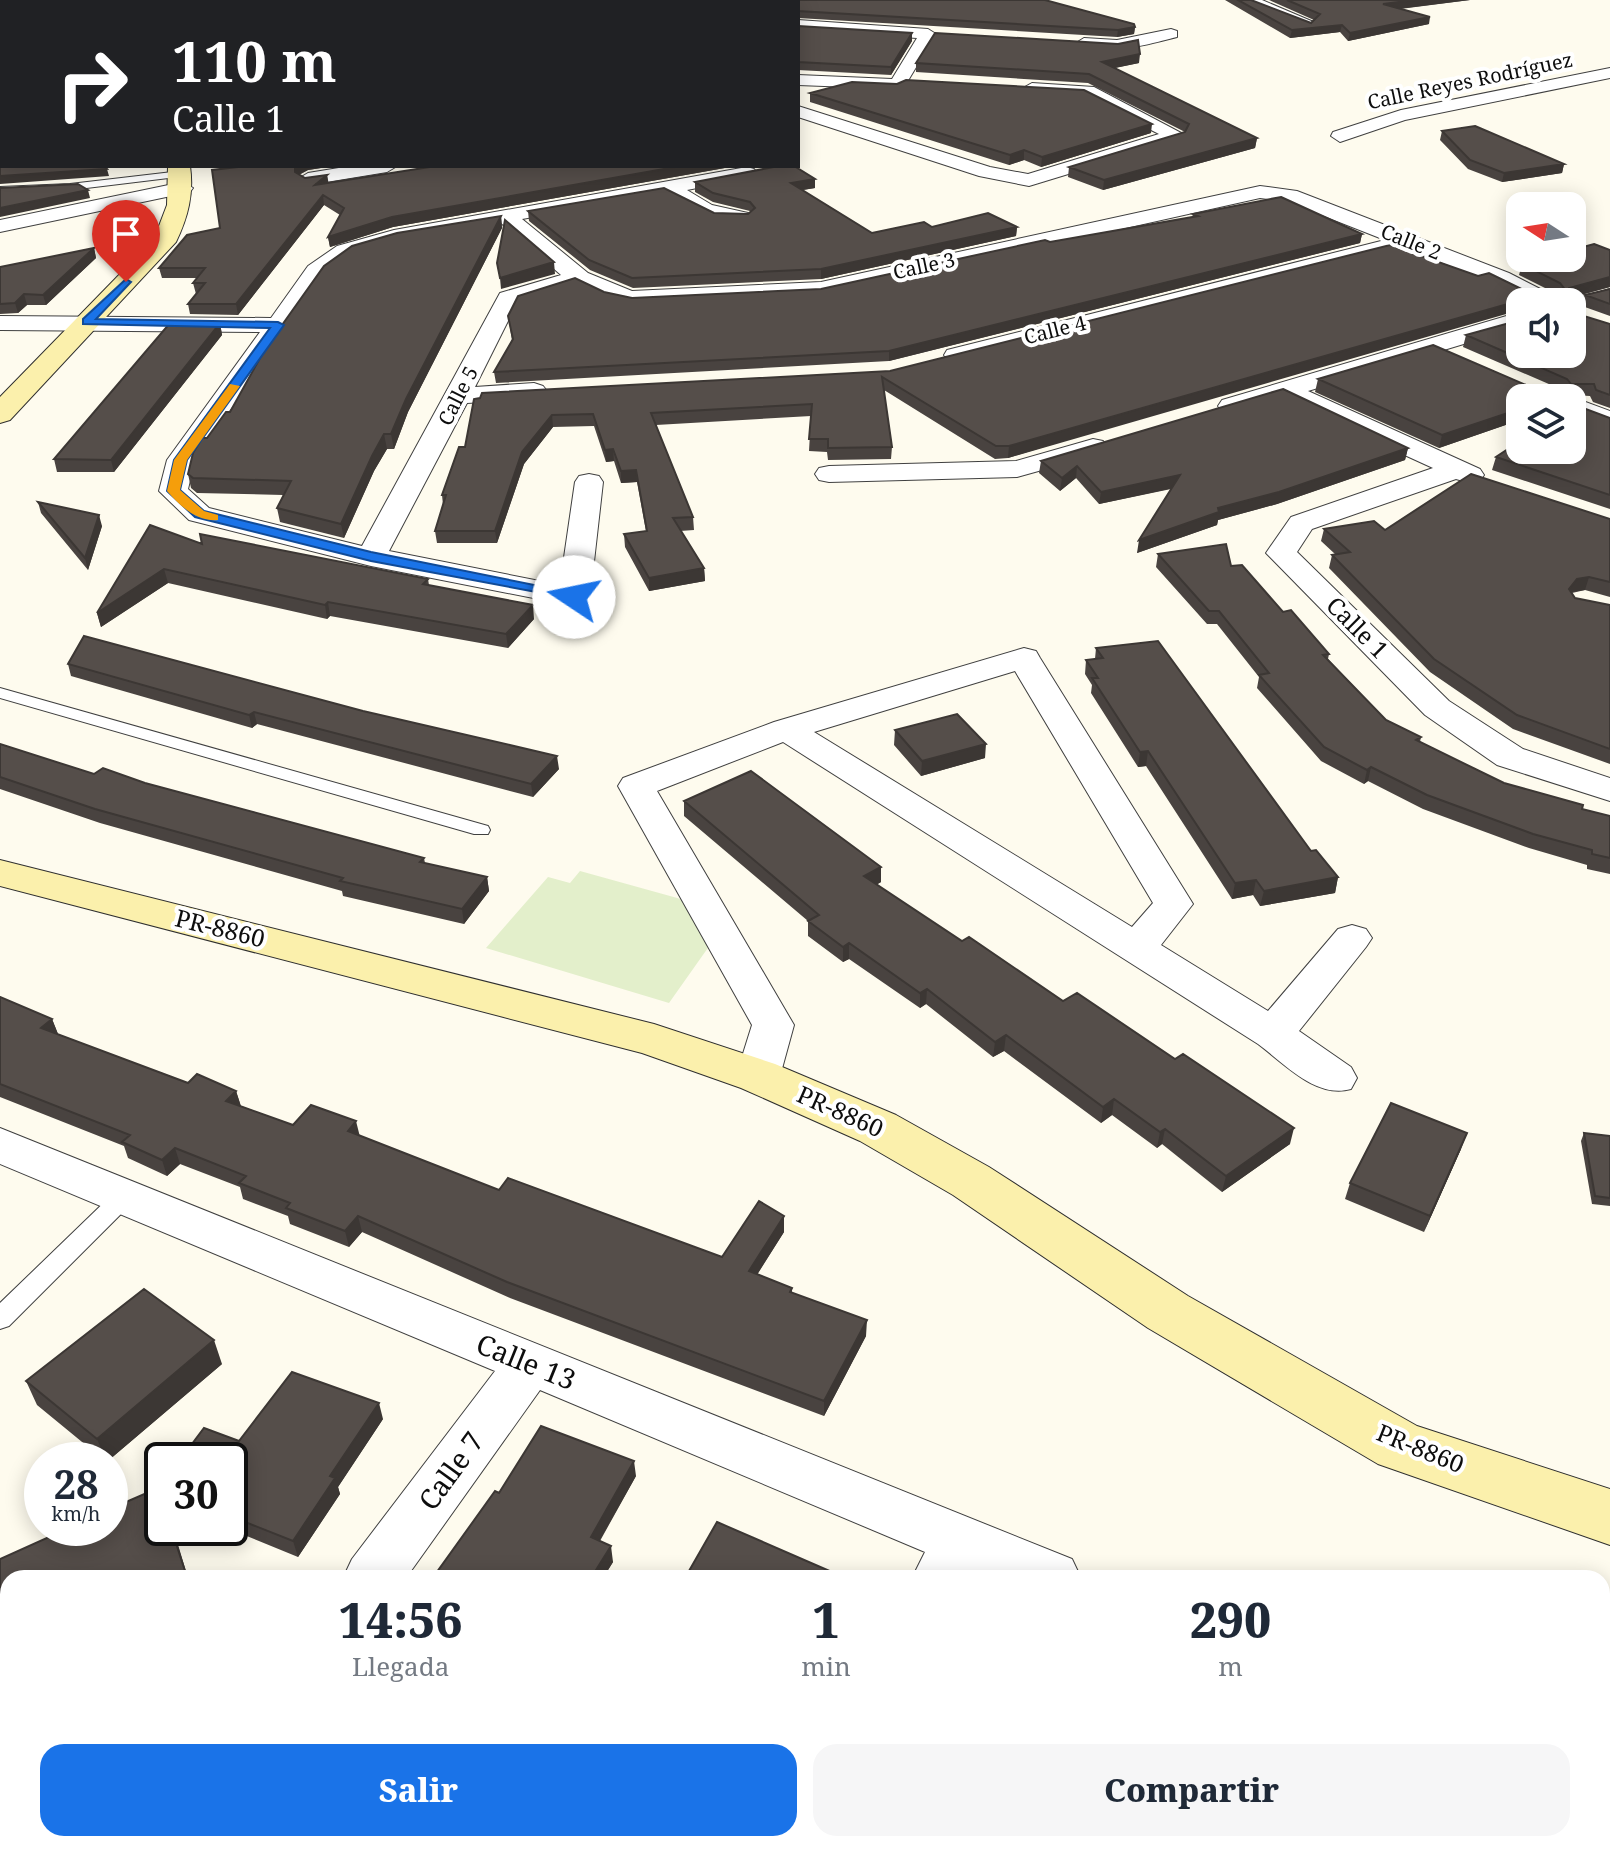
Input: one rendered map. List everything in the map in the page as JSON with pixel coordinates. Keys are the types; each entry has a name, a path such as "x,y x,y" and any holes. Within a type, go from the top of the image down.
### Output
{"street":[{"path":"1248,0 1308,23"},
{"path":"800,25 936,35 905,59 908,80 897,85 800,80"},
{"path":"1070,42 1117,45 1171,34"},
{"name":"Calle Reyes Rodríguez","path":"1340,136 1401,115 1610,73"},
{"path":"800,112 986,172 1029,180 1176,135 1088,91 1010,86"},
{"path":"309,180 376,168"},
{"path":"589,482 574,597 371,557 199,514 173,491 181,460 316,271 345,251 394,236 772,169"},
{"path":"0,226 184,175 177,217 164,242 0,414"},
{"path":"668,187 706,210 741,217"},
{"name":"Calle 3","path":"505,216 578,277 609,296 632,298 821,289 1260,192 1270,193"},
{"name":"Calle 2","path":"1270,193 1290,195 1521,288"},
{"name":"Calle 4","path":"935,360 1407,241"},
{"name":"Calle 5","path":"371,557 459,396 508,298 578,277"},
{"path":"1586,318 1601,324"},
{"path":"0,323 278,325"},
{"path":"1209,412 1506,323"},
{"path":"1433,346 1460,358"},
{"path":"459,396 554,390"},
{"path":"1284,390 1456,470 1498,484"},
{"path":"1586,411 1610,420"},
{"path":"829,474 1017,469 1118,440"},
{"name":"Calle 1","path":"1456,470 1301,523 1281,553 1437,708 1510,757 1610,790"},
{"path":"758,1076 773,1025 636,786 786,729 1024,658 1173,904 1137,948"},
{"path":"786,729 1273,1034 1335,1078"},
{"name":"PR-8860","path":"0,873 654,1040 758,1076 878,1128 971,1181 1168,1312 1399,1446 1610,1517"},
{"path":"1273,1034 1352,938"},
{"name":"Calle 13","path":"0,1145 530,1364 951,1560 1007,1570"},
{"name":"Calle 7","path":"378,1570 530,1364"}],"lane":[{"path":"0,190 70,187 184,175"},
{"path":"1586,299 1610,292"},
{"path":"0,693 481,830"},
{"path":"0,1319 125,1196"}],"green space":[{"path":"580,871 706,906 722,928 669,1003 486,948 548,877 570,883"}],"building":[{"path":"800,0 1045,0 1134,24 1135,27 1118,30 800,11"},
{"path":"1238,0 1251,0 1311,23 1320,14 1287,0 1415,0 1383,4 1430,17 1350,33 1342,25 1292,30"},
{"path":"800,26 912,33 891,67 800,62"},
{"path":"935,33 1118,44 1138,40 1140,54 1102,62 1257,138 1104,180 1069,167 1185,132 1189,124 1089,74 916,63"},
{"path":"906,80 1084,90 1152,124 1042,157 1024,150 1010,155 810,93 852,82 897,84"},
{"path":"1475,126 1564,164 1504,173 1470,160 1442,131"},
{"path":"0,168 107,169 0,176"},
{"path":"295,168 295,172 305,178 327,175 315,185 423,168 670,168 392,217 328,237 344,208 323,195 236,304 188,304 205,283 193,283 205,268 159,268 187,235 220,228 212,170"},
{"path":"768,168 797,168 815,179 791,183 872,233 924,222 932,227 988,213 1017,227 821,269 632,278 589,260 528,211 664,188 714,213 748,214 755,208 750,202 713,193 695,182"},
{"path":"78,184 88,190 0,208 0,188"},
{"path":"1281,197 1362,234 889,351 494,372 513,339 508,316 518,296 575,278 604,292 632,298 821,289 1045,240 1050,242 1198,216 1193,214"},
{"path":"501,216 391,434 384,434 372,456 341,524 277,508 291,481 193,478 188,474 193,453 202,438 207,438 226,412 230,412 265,349 324,266 352,246 397,233"},
{"path":"505,220 554,262 500,278 497,263"},
{"path":"1594,244 1610,250 1610,277 1564,288 1538,272 1586,272 1586,246"},
{"path":"1390,245 1478,276 1489,273 1520,288 1506,288 1506,304 1009,446 996,446 882,377 892,447 828,448 828,439 809,439 812,404 651,413 693,517 673,518 704,568 649,578 624,534 647,531 636,470 621,471 613,449 605,450 593,414 552,415 522,452 495,531 435,531 446,495 442,495 459,447 465,447 474,399 480,398 482,393 890,371"},
{"path":"94,248 43,295 24,294 15,303 0,304 0,267"},
{"path":"1610,289 1610,304 1586,295"},
{"path":"1586,317 1610,324 1610,395 1596,390 1594,384 1571,384 1567,379 1542,368 1586,368"},
{"path":"170,323 220,323 111,460 54,459"},
{"path":"1506,324 1506,352 1466,335"},
{"path":"1433,345 1524,384 1506,384 1506,414 1442,435 1318,379"},
{"path":"1283,389 1408,448 1279,492 1218,508 1219,512 1139,540 1180,475 1101,492 1077,466 1062,478 1041,461"},
{"path":"1586,409 1610,418 1610,495 1517,464 1586,464"},
{"path":"1506,450 1506,460 1496,457"},
{"path":"1471,474 1610,519 1610,582 1589,577 1577,579 1569,589 1575,598 1610,605 1610,749 1517,715 1434,659 1332,555 1350,552 1324,529 1374,521 1385,530"},
{"path":"38,502 99,515 85,558"},
{"path":"150,525 202,544 200,534 428,579 423,584 533,605 506,634 328,602 325,605 164,569 97,613"},
{"path":"1226,544 1231,566 1242,565 1283,612 1291,610 1329,654 1323,655 1386,720 1421,737 1416,740 1504,783 1583,805 1582,809 1610,816 1610,858 1427,795 1371,767 1367,770 1324,747 1259,675 1269,673 1219,611 1209,611 1158,554"},
{"path":"84,636 363,711 557,756 531,784 254,712 249,715 68,664"},
{"path":"1158,641 1311,851 1316,850 1338,877 1264,891 1256,880 1235,883 1148,751 1140,752 1092,678 1098,678 1086,660 1103,658 1096,648"},
{"path":"957,714 986,744 922,761 895,730"},
{"path":"0,744 94,774 103,768 145,783 424,858 420,862 487,877 462,909 340,881 343,878 95,809 0,777"},
{"path":"751,771 881,867 864,876 962,941 969,937 1063,1001 1077,993 1175,1059 1183,1054 1294,1128 1226,1176 1165,1129 1160,1132 1114,1099 1103,1107 1006,1035 995,1042 927,989 920,993 849,943 843,947 808,921 819,915 684,801"},
{"path":"0,997 52,1019 41,1028 188,1083 197,1074 236,1091 226,1101 293,1125 311,1105 356,1121 348,1131 499,1190 508,1178 722,1257 759,1201 784,1216 749,1271 792,1288 790,1292 867,1320 824,1401 507,1282 358,1216 345,1231 286,1208 290,1203 239,1183 246,1176 175,1148 162,1160 122,1142 130,1135 0,1084"},
{"path":"1391,1103 1467,1133 1430,1216 1350,1183"},
{"path":"1584,1133 1610,1136 1610,1198 1595,1196"},
{"path":"144,1289 214,1340 97,1439 26,1381"},
{"path":"292,1372 379,1403 330,1476 335,1478 293,1541 248,1523 248,1442 194,1442 204,1428 239,1441"},
{"path":"541,1426 634,1461 591,1537 611,1546 596,1570 438,1570 495,1491 499,1493"},
{"path":"144,1494 144,1546 177,1546 185,1570 0,1570 0,1559 29,1546 128,1546 128,1501"},
{"path":"717,1522 827,1570 690,1570"}],"slow traffic":[{"path":"214,517 199,514 173,491 181,460 234,386"}],"route":[{"path":"126,282 87,322 278,325 181,460 173,491 199,514 371,557 574,597"}]}
